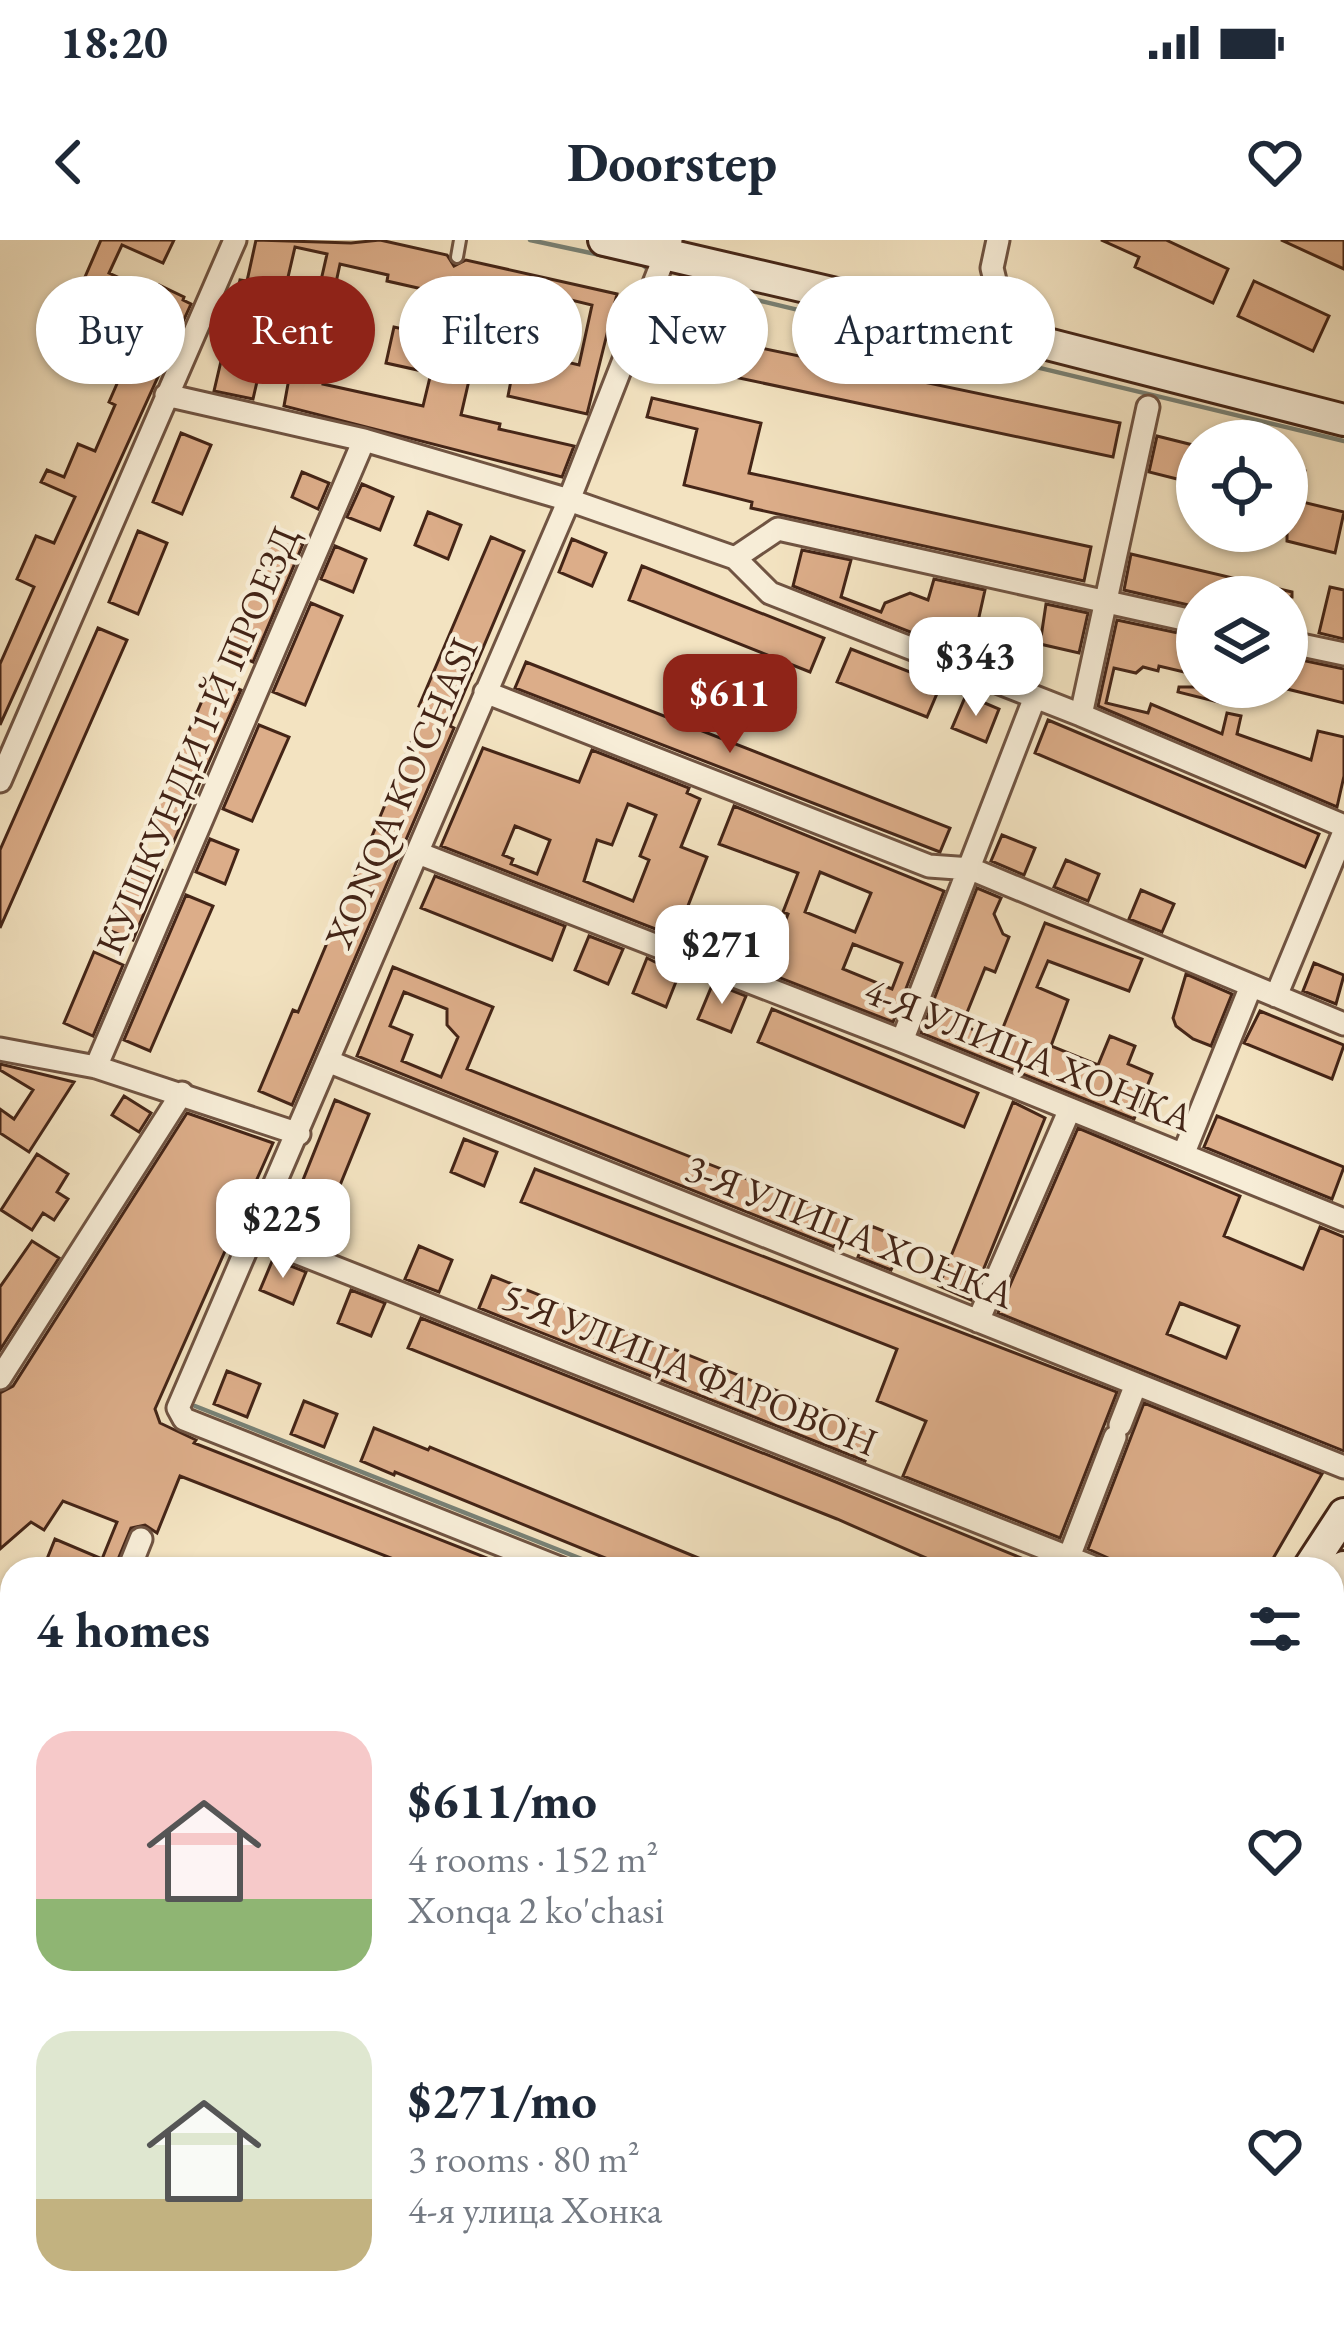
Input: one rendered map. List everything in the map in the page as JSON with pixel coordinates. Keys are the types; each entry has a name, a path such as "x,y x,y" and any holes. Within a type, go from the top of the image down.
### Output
{"street":[{"path":"0,781 235,240"},
{"path":"604,240 669,248 792,279"},
{"path":"994,276 998,240"},
{"name":"XONQA KO'CHASI","path":"532,1557 178,1415 569,500 669,248"},
{"path":"1055,345 1341,412"},
{"path":"166,395 364,440 569,500 735,558 770,593 1081,715 1344,829 1276,996"},
{"path":"1081,715 1148,407"},
{"name":"КУШКУНДИ 1-Й ПРОЕЗД","path":"96,1067 364,440"},
{"path":"735,558 778,529 1176,617"},
{"path":"1308,646 1344,654"},
{"path":"485,692 929,866 971,868 1344,1024"},
{"path":"902,1041 1035,697"},
{"name":"4-Я УЛИЦА ХОНКА","path":"418,854 902,1041 1344,1220"},
{"path":"1183,1154 1251,986"},
{"path":"0,1049 96,1067 299,1134"},
{"name":"3-Я УЛИЦА ХОНКА","path":"330,1062 1344,1467"},
{"path":"0,1378 182,1093"},
{"path":"978,1321 1070,1109"},
{"name":"5-Я УЛИЦА ФАРОВОН","path":"255,1236 1069,1557"},
{"path":"1069,1557 1136,1384"},
{"path":"1316,1557 1344,1514"},
{"path":"134,1557 142,1539"}],"lane":[{"path":"457,257 460,240"}],"building":[{"path":"101,240 174,240 163,263 122,245 109,273 116,276 85,276"},
{"path":"256,240 380,240 447,255 454,266 466,260 537,276 399,276 399,284 387,281 388,275 340,264 337,276 322,276 327,254 295,247 288,276 248,276"},
{"path":"1101,240 1166,240 1228,269 1213,303 1135,267 1139,257"},
{"path":"1281,240 1344,240 1344,269"},
{"path":"1254,281 1329,316 1313,351 1238,316"},
{"path":"582,286 606,292 606,338 587,414 508,396 510,384 582,384 582,351 592,305 582,303"},
{"path":"394,327 399,328 399,366 386,363"},
{"path":"768,349 792,354 792,384 933,384 1120,423 1113,457 767,384"},
{"path":"117,384 155,384 0,725 0,664 34,587 17,579 36,536 54,543 75,497 41,482 47,470 64,477 78,444 95,451 115,405 109,402"},
{"path":"216,384 256,384 253,399 214,391"},
{"path":"288,384 323,384 423,406 428,384 468,384 461,415 574,446 562,477 284,406"},
{"path":"652,398 761,423 749,473 1091,547 1084,581 751,508 752,502 684,485 697,429 647,417"},
{"path":"181,433 211,445 182,514 153,502"},
{"path":"1157,436 1176,441 1176,479 1149,472"},
{"path":"302,472 329,483 318,509 292,497"},
{"path":"362,484 393,497 380,530 347,517"},
{"path":"1308,503 1344,512 1335,553 1308,546"},
{"path":"428,512 461,525 448,559 415,545"},
{"path":"138,531 167,543 138,614 109,602"},
{"path":"275,532 303,544 253,662 225,650"},
{"path":"491,537 524,551 450,726 454,728 292,1105 259,1091 293,1010 298,1012 377,824 425,709 419,706"},
{"path":"572,539 606,553 592,586 559,572"},
{"path":"335,546 366,559 353,592 321,579"},
{"path":"802,550 851,560 841,597 881,612 885,603 910,593 928,600 934,579 985,590 973,644 1016,654 1012,672 793,586"},
{"path":"1131,554 1224,576 1176,576 1176,602 1124,590"},
{"path":"642,566 824,638 810,672 629,600"},
{"path":"1330,587 1344,590 1344,639 1319,633"},
{"path":"311,603 342,616 305,705 273,692"},
{"path":"1046,604 1088,613 1079,653 1040,644"},
{"path":"1117,620 1176,633 1176,670 1143,667 1136,673 1114,668 1106,703 1148,713 1151,704 1222,734 1227,713 1241,716 1237,734 1311,760 1318,731 1344,737 1344,776 1337,807 1098,706"},
{"path":"98,628 127,640 0,928 0,850"},
{"path":"851,649 941,684 927,717 837,682"},
{"path":"1308,661 1344,669 1344,703 1308,694"},
{"path":"526,662 950,828 940,852 515,688"},
{"path":"212,678 241,690 173,843 145,831"},
{"path":"966,695 999,709 986,742 952,728"},
{"path":"1048,720 1319,834 1305,867 1035,753"},
{"path":"259,725 289,737 252,821 223,809"},
{"path":"483,748 579,782 592,750 689,788 687,793 700,799 681,847 707,857 686,911 699,916 689,942 441,846","holes":["628,804 656,815 640,856 649,860 633,901 584,881 597,840 612,845","515,826 550,840 537,874 511,864 513,859 503,855"]},
{"path":"734,806 944,891 893,1022 714,952 726,922 777,942 798,873 719,844","holes":["820,872 871,893 855,932 805,912","853,944 902,963 892,989 843,969"]},
{"path":"1002,835 1035,848 1024,875 991,861"},
{"path":"210,839 238,850 225,884 196,872"},
{"path":"133,858 162,870 133,940 103,928"},
{"path":"1066,860 1099,874 1088,901 1054,887"},
{"path":"435,876 565,926 552,960 421,908"},
{"path":"977,888 1001,898 994,914 1009,937 995,972 985,968 962,1025 998,1040 1045,923 1142,959 1129,991 1048,961 1037,987 1068,1000 1051,1046 1098,1065 1110,1036 1135,1046 1128,1064 1152,1074 1134,1119 921,1033"},
{"path":"1141,890 1174,904 1162,932 1129,919"},
{"path":"186,895 213,906 150,1051 124,1040"},
{"path":"589,936 623,949 608,984 575,970"},
{"path":"94,952 123,965 93,1036 64,1023"},
{"path":"647,958 679,974 666,1007 633,993"},
{"path":"1314,963 1344,975 1336,1004 1303,991"},
{"path":"393,967 493,1007 467,1069 846,1218 834,1247 357,1056","holes":["404,992 447,1009 447,1025 458,1037 441,1077 402,1061 412,1035 390,1026"]},
{"path":"1186,974 1232,994 1211,1046 1193,1039 1173,1018"},
{"path":"713,983 746,996 731,1032 698,1019"},
{"path":"772,1009 978,1093 964,1127 758,1042"},
{"path":"1260,1011 1344,1045 1332,1079 1244,1043"},
{"path":"0,1064 74,1082 29,1152 0,1133 0,1109 14,1119 33,1090 0,1070"},
{"path":"124,1096 151,1113 139,1132 112,1115"},
{"path":"335,1100 369,1114 316,1244 283,1230"},
{"path":"1013,1102 1045,1118 971,1300 939,1286"},
{"path":"187,1113 273,1143 155,1409 160,1423 196,1440 194,1443 484,1557 388,1557 180,1476 157,1533 145,1525 131,1528 119,1557 103,1557 117,1522 63,1501 44,1530 31,1522 0,1549 0,1393 13,1386"},
{"path":"1217,1116 1344,1167 1332,1199 1204,1147"},
{"path":"1078,1128 1240,1196 1224,1236 1303,1269 1320,1227 1344,1237 1344,1451 998,1313","holes":["1180,1303 1239,1326 1226,1358 1167,1334"]},
{"path":"464,1139 497,1152 484,1186 451,1172"},
{"path":"37,1154 68,1174 57,1192 68,1199 54,1220 43,1213 32,1230 1,1210"},
{"path":"535,1169 1117,1392 1060,1538 903,1476 926,1421 877,1401 897,1349 521,1202"},
{"path":"871,1226 904,1239 891,1270 858,1257"},
{"path":"32,1241 59,1258 0,1350 0,1287"},
{"path":"419,1246 452,1260 439,1292 405,1279"},
{"path":"273,1259 306,1272 293,1304 260,1290"},
{"path":"492,1276 877,1431 865,1461 479,1308"},
{"path":"351,1290 385,1303 371,1336 338,1323"},
{"path":"421,1318 1019,1557 924,1557 408,1348"},
{"path":"227,1371 260,1384 247,1417 214,1404"},
{"path":"304,1401 337,1414 324,1447 291,1434"},
{"path":"1144,1403 1322,1474 1274,1557 1106,1557 1088,1549"},
{"path":"374,1428 696,1557 603,1557 361,1461"},
{"path":"55,1539 97,1557 48,1557"}],"waterway":[{"path":"530,240 642,264 651,272"},
{"path":"768,303 1344,441"},
{"path":"195,1406 577,1557"}]}
